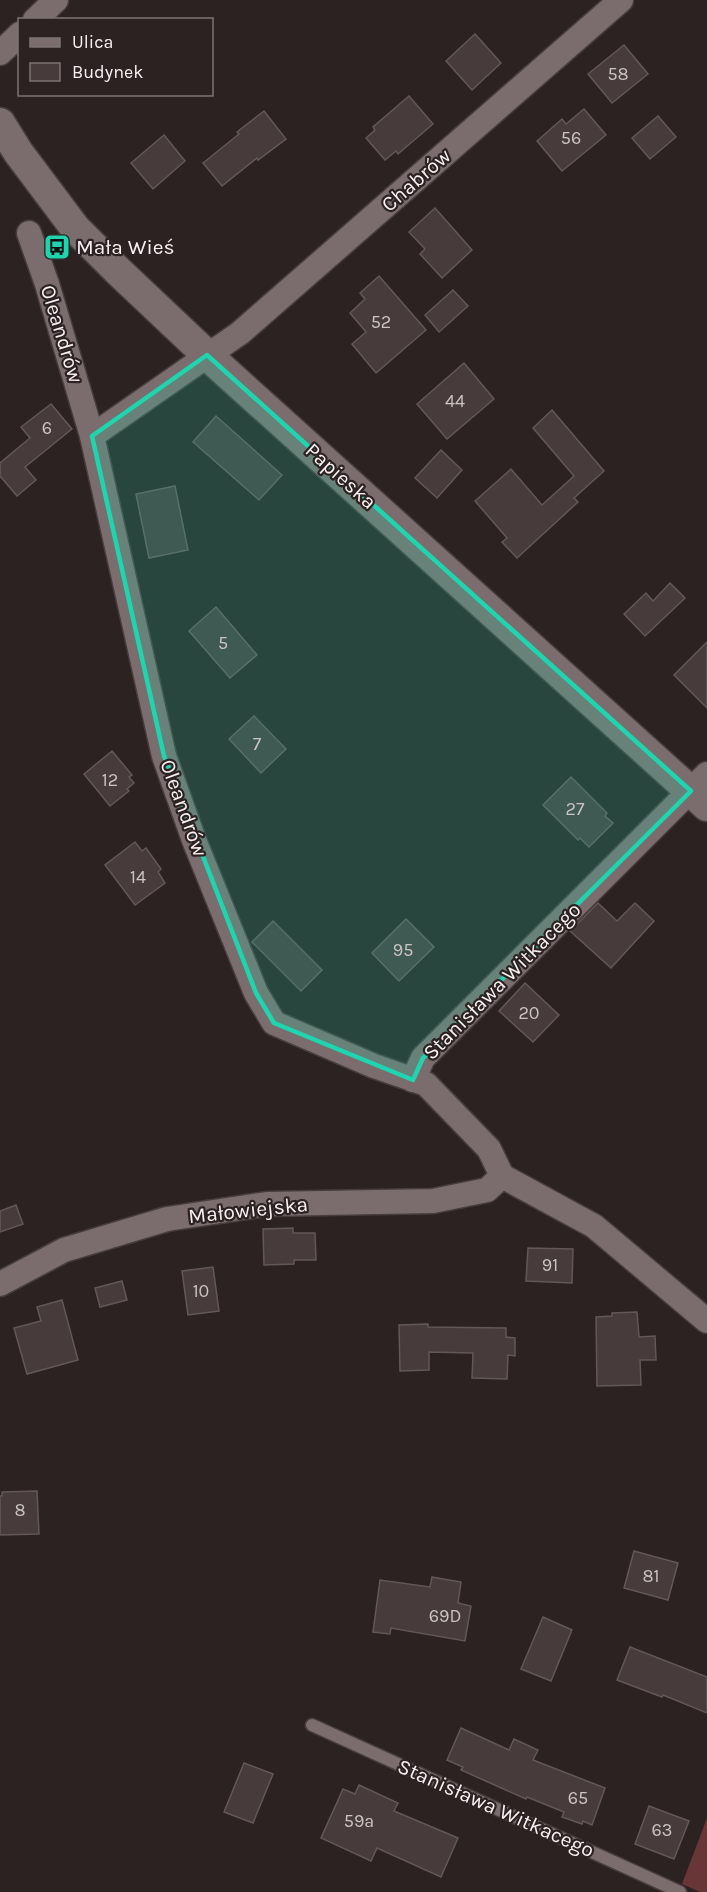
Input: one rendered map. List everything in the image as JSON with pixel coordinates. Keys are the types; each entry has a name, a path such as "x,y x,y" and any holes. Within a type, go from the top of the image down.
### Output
{"street":[{"path":"37,18 56,0"},
{"name":"Chabrów","path":"207,355 240,333 621,0"},
{"path":"0,53 18,36"},
{"name":"Papieska","path":"0,123 18,152 75,228 207,355 702,790"},
{"name":"Oleandrów","path":"29,233 47,284 92,436 164,756 194,840 256,993 274,1023 374,1066 413,1080"},
{"path":"92,436 207,355"},
{"name":"Stanisława Witkacego","path":"502,1176 489,1149 426,1084 413,1080 423,1058 702,790"},
{"path":"502,1176 594,1226 707,1321"},
{"name":"Małowiejska","path":"0,1284 64,1250 166,1219 267,1204 433,1201 487,1190 502,1176"}],"lane":[{"name":"Stanisława Witkacego","path":"312,1725 680,1892"}],"highlighted area":[{"path":"207,355 691,791 423,1058 413,1080 274,1023 256,993 164,756 92,436"}],"shaded area":[{"path":"707,1818 707,1892 700,1892 682,1884"}],"building":[{"path":"475,34 501,63 472,90 446,61"},
{"path":"624,45 648,74 612,103 588,74"},
{"path":"409,96 433,124 398,154 396,151 385,160 366,138 375,130 373,127"},
{"path":"584,109 606,135 562,171 537,141 562,119 566,124"},
{"path":"264,111 286,139 258,160 257,158 222,186 203,163"},
{"path":"658,116 676,137 650,159 632,138"},
{"path":"164,135 185,161 153,189 131,163"},
{"path":"435,208 472,250 442,278 420,254 425,249 409,232"},
{"path":"379,276 426,330 376,373 352,344 366,332 350,313 365,299 360,293"},
{"path":"453,290 468,306 439,332 425,315"},
{"path":"464,363 494,399 447,439 417,404"},
{"path":"51,404 72,429 25,467 36,480 17,496 0,476 0,463 30,438 21,427"},
{"path":"552,410 604,471 574,498 578,502 517,558 502,542 507,538 475,501 511,469 542,505 574,476 533,428"},
{"path":"216,416 282,475 259,500 193,442"},
{"path":"441,450 462,470 437,498 415,478"},
{"path":"175,486 188,550 149,558 136,494"},
{"path":"670,583 685,598 645,636 624,614 646,593 653,601"},
{"path":"216,607 257,655 230,678 189,631"},
{"path":"707,642 707,708 674,675"},
{"path":"254,716 286,749 261,773 229,739"},
{"path":"112,751 132,775 129,777 134,783 127,789 129,791 110,806 84,774"},
{"path":"571,777 607,813 605,816 613,823 589,847 580,838 578,840 543,805"},
{"path":"135,842 142,851 146,848 161,869 158,872 165,883 135,905 105,865"},
{"path":"598,903 617,921 635,903 654,921 611,968 570,931"},
{"path":"406,919 434,947 399,981 372,953"},
{"path":"273,921 322,970 301,991 252,942"},
{"path":"525,983 559,1015 533,1042 499,1011"},
{"path":"16,1205 23,1224 0,1232 0,1211"},
{"path":"293,1228 293,1233 315,1233 316,1260 294,1260 294,1264 264,1265 263,1229"},
{"path":"528,1248 573,1249 572,1283 526,1281"},
{"path":"213,1267 219,1311 188,1315 182,1271"},
{"path":"122,1281 127,1300 100,1307 95,1288"},
{"path":"62,1300 78,1360 27,1374 14,1328 41,1321 37,1307"},
{"path":"637,1312 639,1337 655,1336 656,1360 640,1360 641,1385 597,1386 596,1317 612,1316 612,1313"},
{"path":"428,1324 428,1327 506,1328 506,1337 515,1338 515,1356 508,1355 507,1379 472,1378 473,1353 429,1352 429,1370 400,1371 399,1325"},
{"path":"37,1491 39,1534 0,1535 0,1496 2,1492"},
{"path":"634,1551 678,1563 668,1600 624,1588"},
{"path":"432,1577 461,1582 458,1603 471,1606 465,1641 391,1628 390,1634 373,1632 380,1580 430,1587"},
{"path":"543,1617 572,1630 551,1681 521,1669"},
{"path":"630,1647 707,1677 707,1713 617,1680"},
{"path":"461,1728 509,1750 514,1739 538,1750 533,1760 605,1788 592,1825 562,1817 564,1812 527,1797 526,1799 461,1770 463,1767 447,1760"},
{"path":"244,1763 273,1774 253,1823 224,1812"},
{"path":"359,1785 398,1803 394,1811 458,1838 441,1877 377,1848 371,1861 321,1838 343,1789 355,1794"},
{"path":"649,1806 689,1821 674,1859 635,1844"}],"place":[{"name":"Mała Wieś","path":"57,247"}]}
